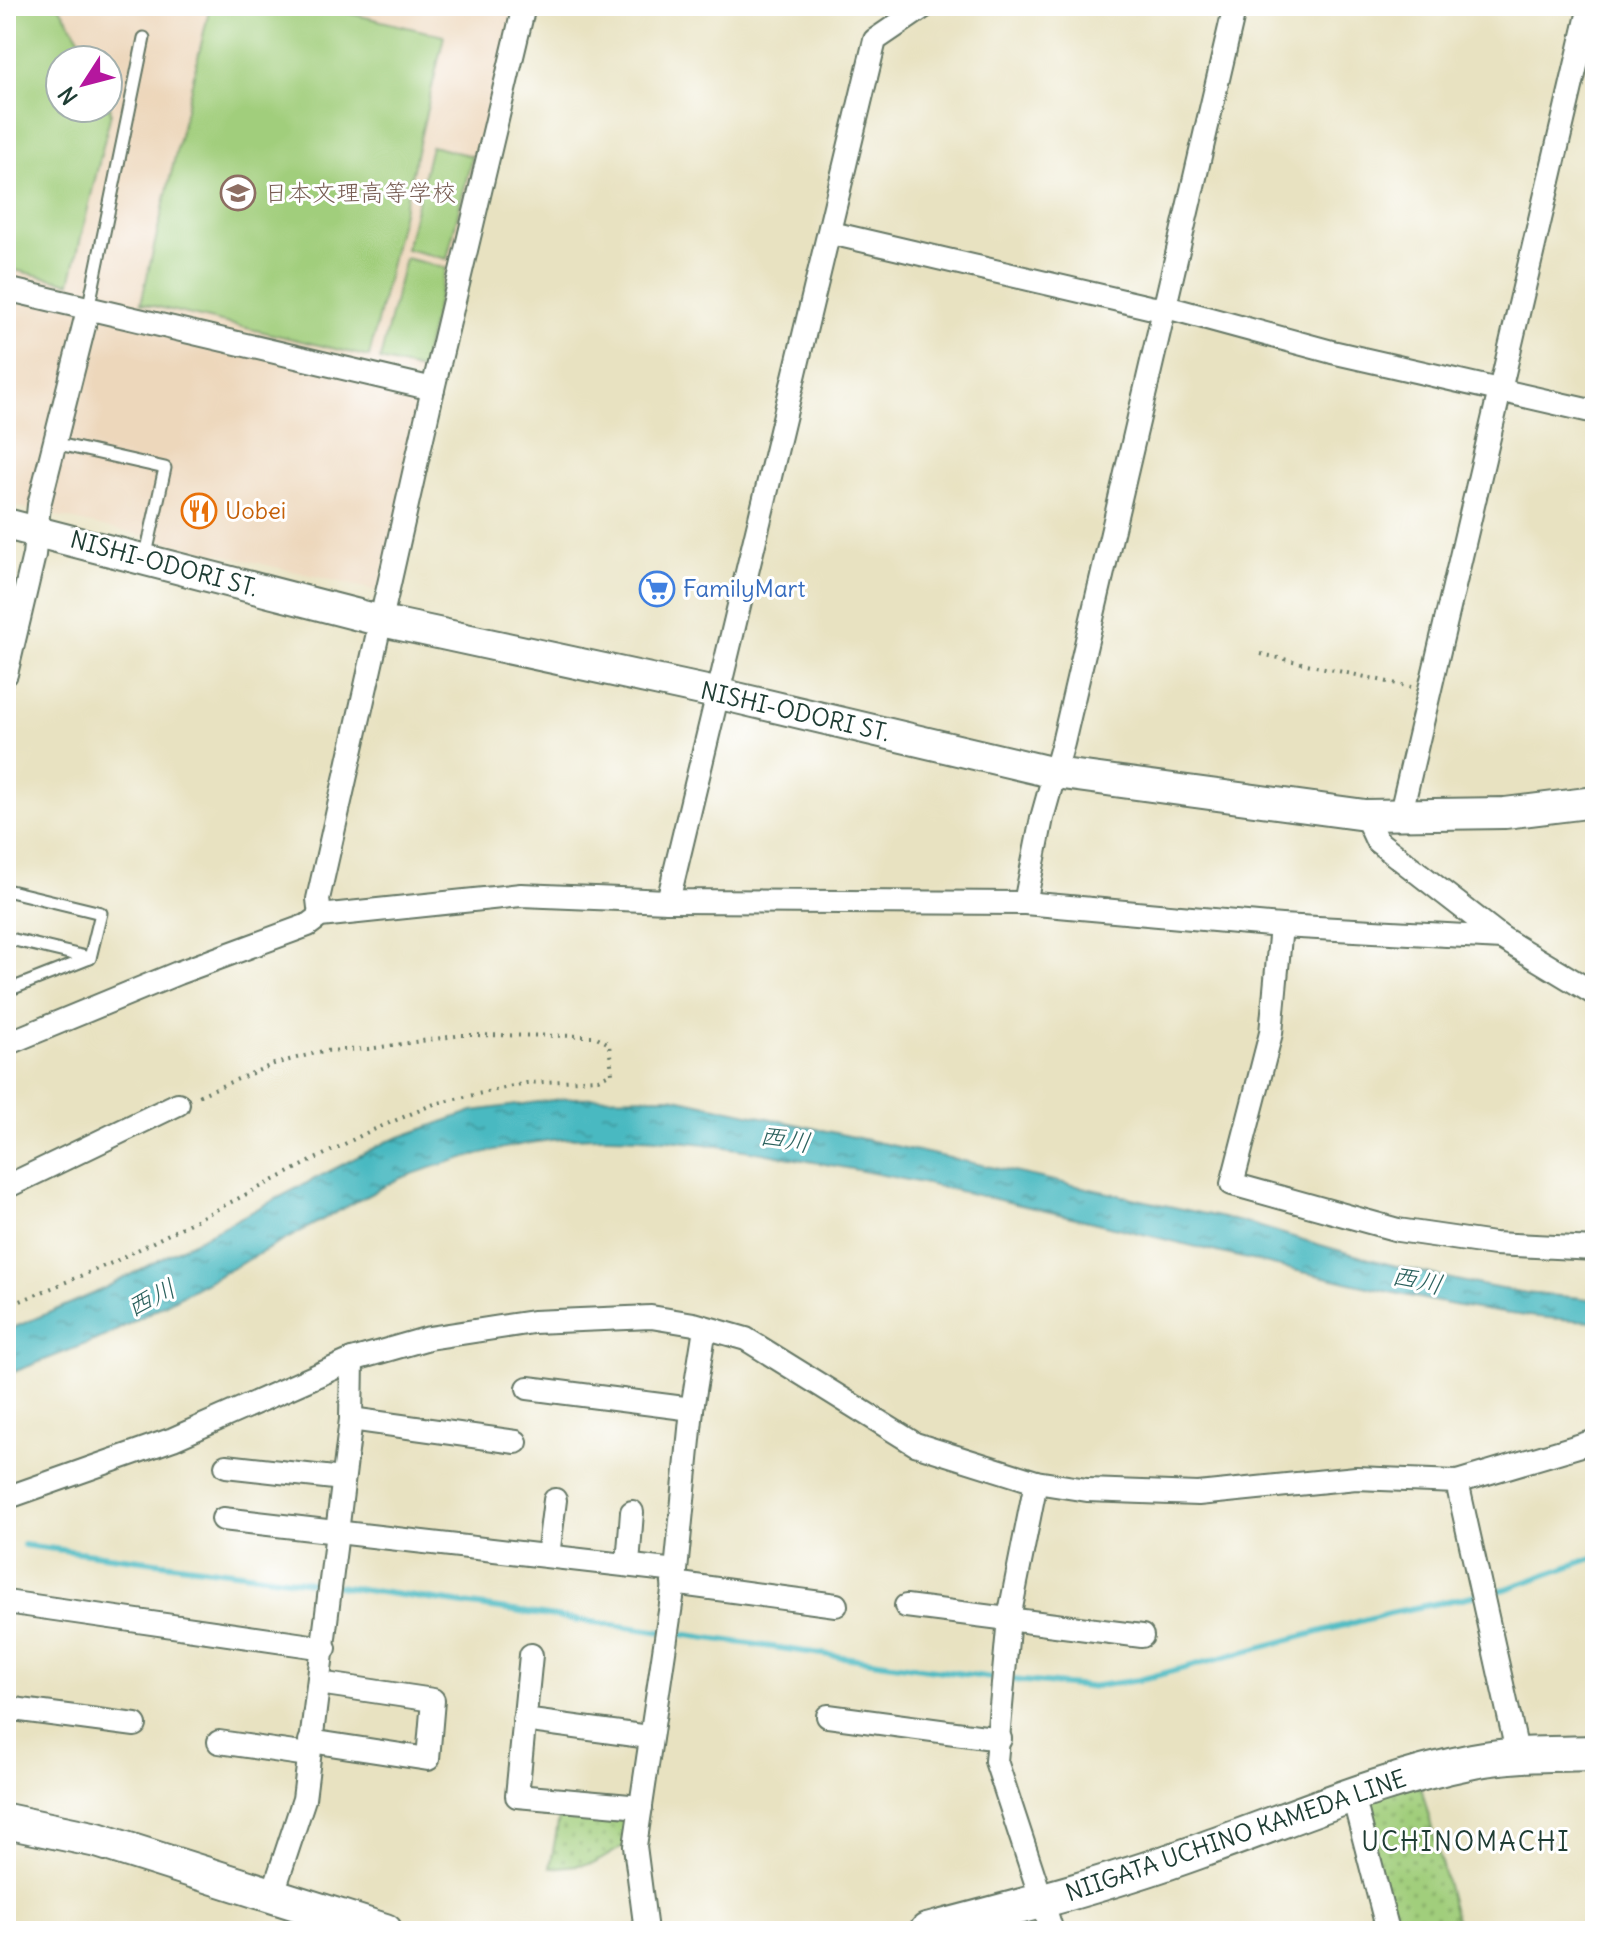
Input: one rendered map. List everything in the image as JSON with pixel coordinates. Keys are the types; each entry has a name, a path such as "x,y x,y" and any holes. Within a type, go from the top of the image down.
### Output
{"main road":[{"name":"NIIGATA UCHINO KAMEDA LINE","path":"927,1931 1047,1916 1352,1792 1476,1760 1595,1753"},
{"path":"6,1821 97,1840 273,1893 329,1915 385,1931"}],"street":[{"path":"320,916 318,899 433,389 524,6"},
{"path":"668,901 875,40 925,6"},
{"path":"1025,903 1235,6"},
{"path":"1400,817 1590,6"},
{"path":"831,233 1153,308 1166,307 1499,391 1595,412"},
{"path":"6,289 433,389"},
{"path":"6,674 15,594 38,531 39,505 88,310"},
{"name":"NISHI-ODORI ST.","path":"6,524 382,621 720,694 1055,773 1365,815 1400,817 1505,813 1595,802"},
{"path":"1365,815 1377,841 1502,938 1595,994"},
{"path":"6,1044 178,973 308,925 320,916 521,895 668,901 1025,903 1281,926 1502,938"},
{"path":"1281,926 1271,1033 1232,1184 1398,1230 1494,1244 1595,1249"},
{"path":"6,1187 178,1104"},
{"path":"7,1504 173,1439 352,1360 429,1338 533,1322 651,1317 746,1339 783,1359 915,1444 1036,1482 1087,1490 1198,1494 1356,1478 1457,1482 1595,1441"},
{"path":"646,1931 635,1846 674,1577 692,1409 705,1328"},
{"path":"273,1893 304,1799 351,1419 352,1360"},
{"path":"528,1388 692,1409"},
{"path":"351,1419 516,1442"},
{"path":"226,1466 343,1479"},
{"path":"1036,1482 1009,1618 996,1761 1047,1916"},
{"path":"1457,1482 1518,1756"},
{"path":"548,1556 555,1500"},
{"path":"628,1564 632,1512"},
{"path":"223,1519 628,1564 674,1577 836,1605"},
{"path":"6,1602 325,1648"},
{"path":"906,1606 1142,1636"},
{"path":"531,1655 517,1796 641,1807"},
{"path":"219,1742 428,1759 433,1700 319,1683"},
{"path":"6,1708 135,1725"},
{"path":"828,1716 1000,1739"},
{"path":"524,1720 649,1737"},
{"path":"1352,1792 1388,1931"}],"lane":[{"path":"88,310 144,38"},
{"path":"54,443 165,468 145,559"},
{"path":"6,890 101,913 90,958"},
{"path":"6,938 90,958"},
{"path":"6,985 16,987 90,958"}],"path":[{"path":"1261,654 1428,690"},
{"path":"6,1307 114,1262 366,1133 434,1104 526,1083 598,1079 612,1073 613,1060 609,1044 595,1036 462,1035 368,1049 323,1051 274,1064 178,1104"}],"shaded area":[{"name":"日本文理高等学校","path":"6,6 516,6 424,379 6,279"},
{"path":"6,286 426,393 378,591 6,504"}],"green space":[{"path":"6,6 59,6 83,44 44,44 44,124 108,124 70,283 6,268"},
{"path":"210,6 319,6 444,36 369,357 141,303"},
{"path":"431,146 472,156 447,259 406,249"},
{"path":"405,258 446,268 421,370 380,360"},
{"path":"1419,1779 1459,1931 1390,1931 1354,1794"},
{"path":"561,1806 629,1818 627,1844 595,1863 550,1868"}],"water":[{"name":"西川","path":"671,1097 1251,1224 1457,1280 1527,1293 1595,1300 1595,1321 1515,1315 1437,1302 990,1198 814,1162 682,1141 628,1137 575,1138 498,1149 398,1179 106,1336 6,1375 6,1331 95,1293 386,1142 473,1111 568,1098"}],"waterway":[{"path":"24,1545 326,1584"},
{"path":"673,1633 992,1678 1089,1687 1139,1680 1390,1613 1506,1589 1595,1557"},
{"path":"337,1586 662,1632"}],"place":[{"name":"日本文理高等学校","path":"238,193"},
{"name":"Uobei","path":"199,511"},
{"name":"FamilyMart","path":"657,589"}],"district":[{"name":"UCHINOMACHI","path":"1466,1842"}]}
